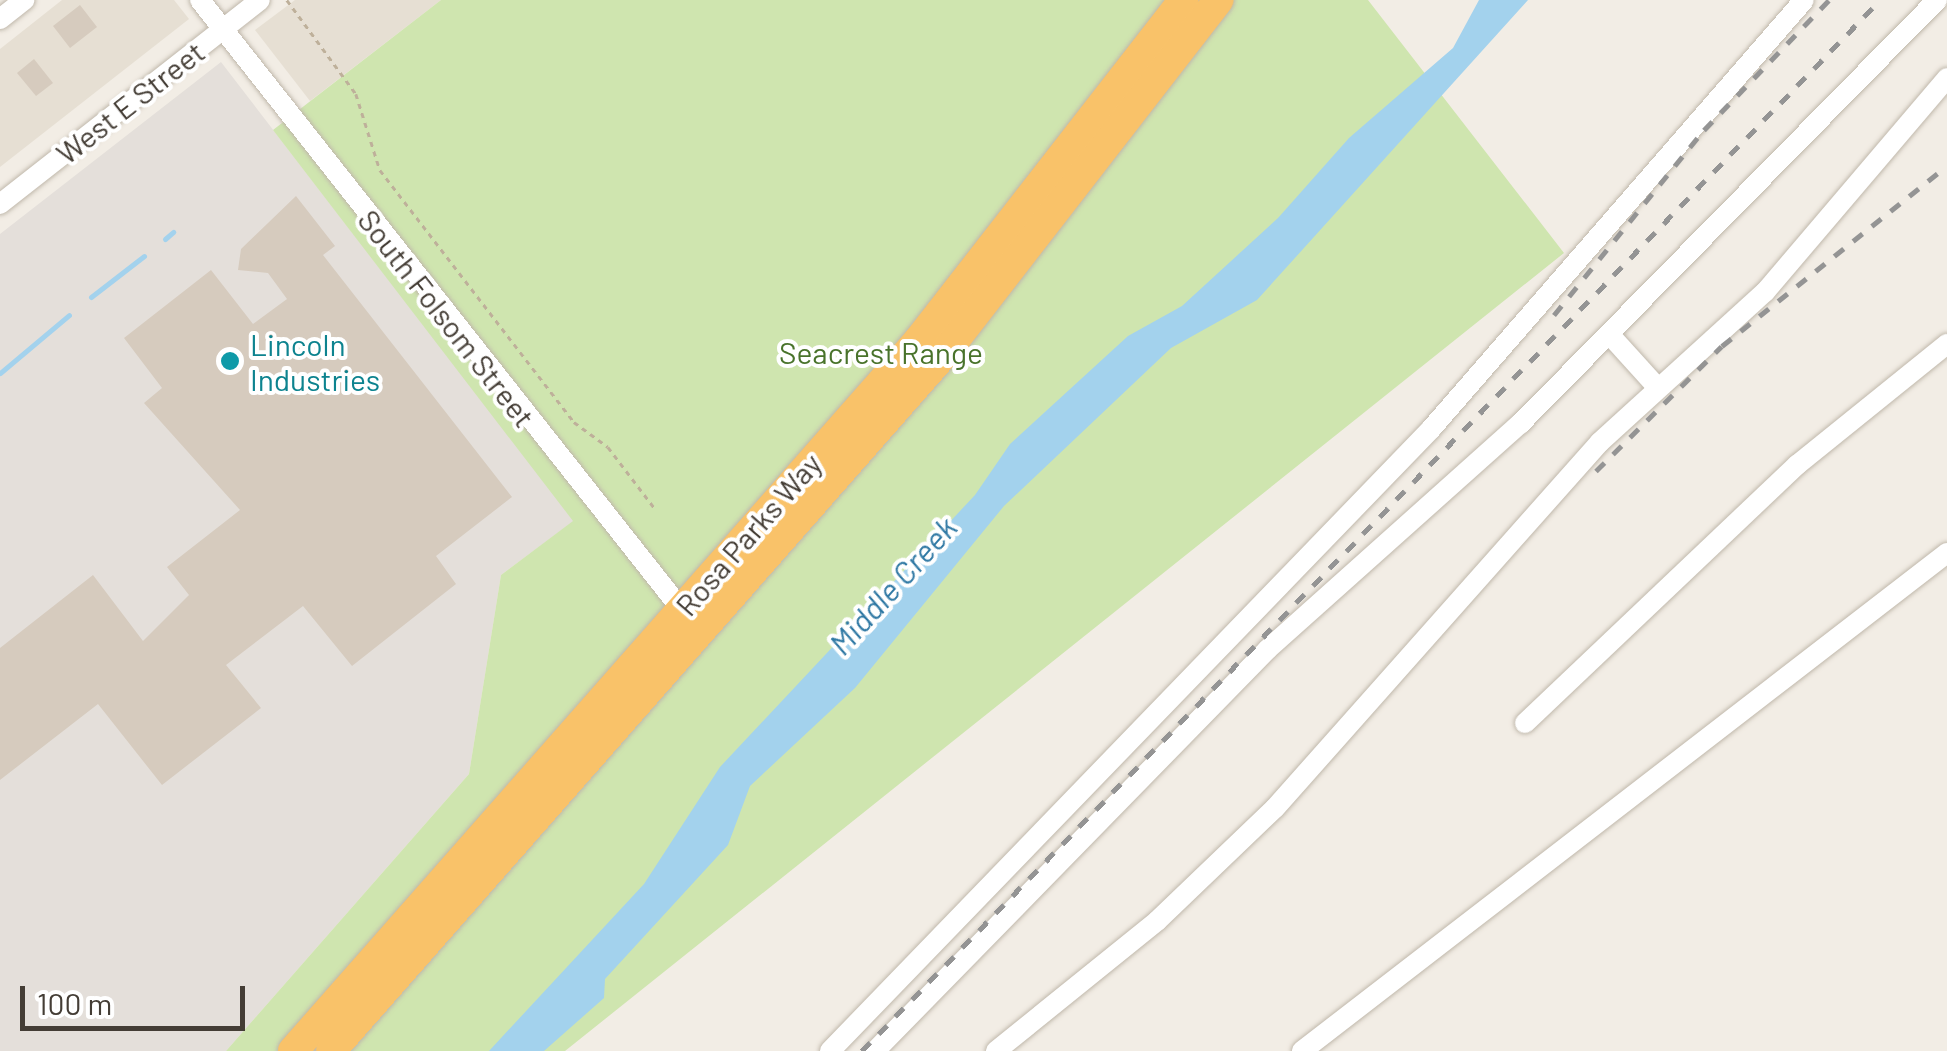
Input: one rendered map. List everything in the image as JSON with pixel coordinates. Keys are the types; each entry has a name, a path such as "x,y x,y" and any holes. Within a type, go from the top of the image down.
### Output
{"highway":[{"name":"Rosa Parks Way","path":"331,1051 919,340 1184,0"},
{"name":"Rosa Parks Way","path":"292,1051 1024,256 1220,0"}],"street":[{"path":"0,19 24,0"},
{"name":"South Folsom Street","path":"200,0 691,620"},
{"name":"West E Street","path":"0,204 260,0"},
{"path":"830,1051 1430,429 1804,0"},
{"path":"876,1051 1282,635 1454,488 1937,0"},
{"path":"996,1051 1220,864 1658,388 1765,292 1947,78"},
{"path":"1609,334 1658,388"},
{"path":"1525,724 1798,465 1947,344"},
{"path":"1302,1051 1947,553"}],"path":[{"path":"287,0 356,94 380,170 574,422 608,447 656,510"}],"shaded area":[{"path":"62,0 174,0 189,19 0,167 0,49"},
{"path":"295,0 441,0 310,101 255,30"},
{"name":"Lincoln Industries","path":"221,62 574,521 501,575 469,774 226,1051 0,1051 0,234"}],"green space":[{"name":"Seacrest Range","path":"441,0 1368,0 1564,253 565,1051 226,1051 469,774 501,575 573,521 273,130"}],"water":[{"name":"Middle Creek","path":"1479,0 1528,0 1257,300 1171,348 1004,506 855,688 750,786 728,845 605,979 604,998 544,1051 489,1051 644,884 720,767 975,495 1010,444 1128,336 1182,306 1278,218 1349,138 1453,48"}],"building":[{"path":"80,5 97,27 70,48 53,26"},
{"path":"34,59 53,83 36,96 17,73"},
{"path":"296,196 335,246 323,255 512,497 436,556 456,584 352,666 303,606 226,665 261,708 162,785 98,704 0,780 0,648 93,575 143,641 189,595 167,567 240,510 144,403 162,388 124,338 211,270 253,324 287,299 268,273 238,270 241,249"}],"waterway":[{"path":"165,239 173,232"},
{"path":"91,297 144,256"},
{"path":"0,373 69,315"}],"railway":[{"path":"1554,315 1704,130 1829,0"},
{"path":"862,1051 1880,0"},
{"path":"1596,471 1722,346 1947,166"}],"place":[{"name":"Lincoln Industries","path":"230,361"}]}
